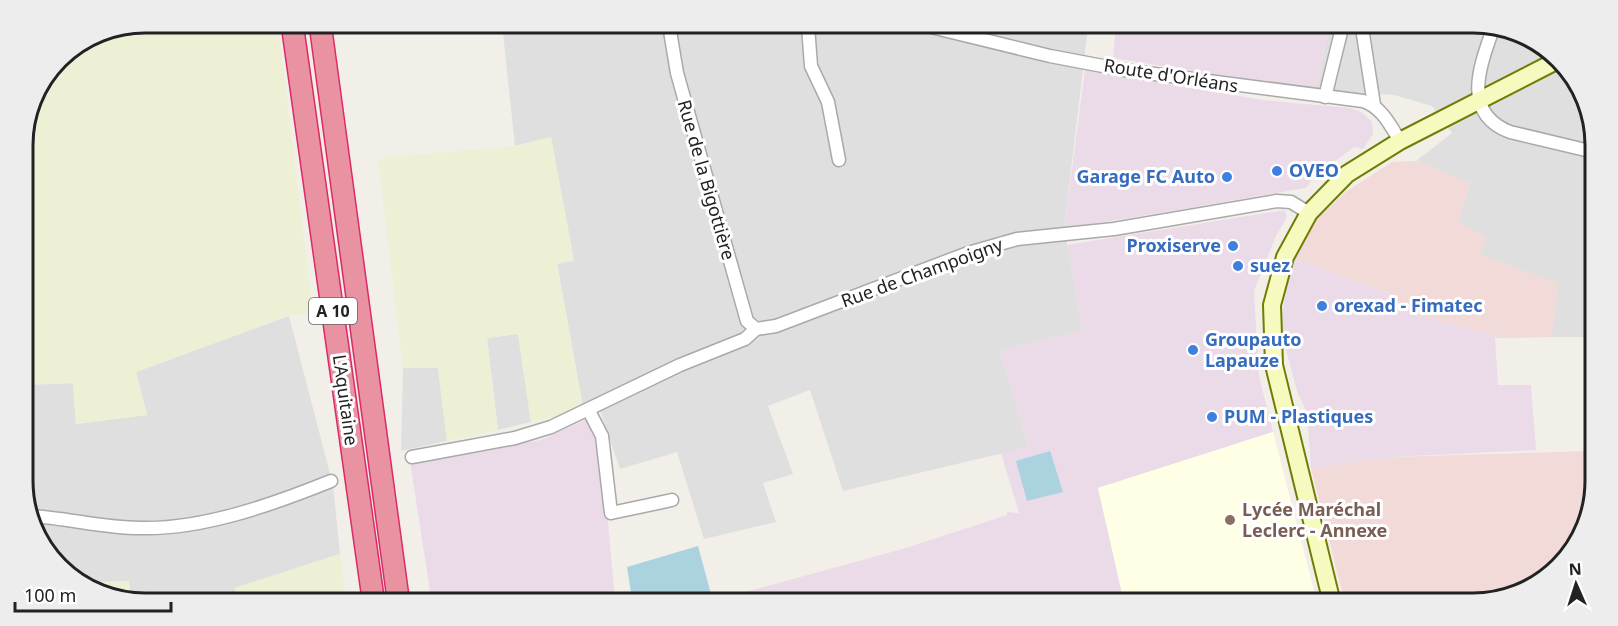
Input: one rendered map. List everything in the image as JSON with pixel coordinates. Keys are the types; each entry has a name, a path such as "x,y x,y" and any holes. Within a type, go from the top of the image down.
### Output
{"highway":[{"name":"L'Aquitaine","path":"293,33 372,593"},
{"name":"L'Aquitaine","path":"321,33 397,593"}],"street":[{"name":"Rue de la Bigottière","path":"670,33 673,58 707,187 745,316 749,325 756,329"},
{"path":"809,33 811,66 828,102 839,160"},
{"name":"Route d'Orléans","path":"956,33 1050,56 1124,70 1358,100 1374,105"},
{"path":"1324,97 1341,33"},
{"path":"1363,33 1374,105 1400,141"},
{"path":"1491,35 1477,76 1485,115 1499,127 1585,150"},
{"path":"1330,593 1277,380 1271,335 1272,305 1290,245 1309,213 1347,174 1400,141 1550,64"},
{"name":"Rue de Champoigny","path":"412,457 535,433 589,411 680,365 745,339 756,329 776,326 968,253 1017,239 1114,229 1277,201 1291,202 1309,213"},
{"path":"589,411 602,436 611,513 672,500"},
{"path":"39,517 122,528 178,527 281,500 331,481"}],"shaded area":[{"path":"279,33 313,313 288,316 136,372 147,415 76,424 73,383 33,385 33,138 37,116 48,89 61,71 77,56 102,42 123,35"},
{"path":"503,33 938,33 938,35 951,39 952,33 1087,33 1064,229 1083,330 1000,351 1029,447 843,491 810,390 768,406 793,474 763,483 776,522 704,539 677,452 620,469 596,399 583,407 557,263 573,261 551,137 515,146"},
{"path":"1115,33 1328,33 1315,91 1113,58"},
{"path":"1328,33 1488,34 1523,45 1547,61 1570,89 1584,130 1585,337 1551,337 1558,283 1479,255 1458,222 1470,183 1416,161 1452,133 1432,106 1394,95 1315,91"},
{"path":"1085,70 1263,100 1350,108 1363,113 1372,122 1373,134 1363,149 1354,147 1313,178 1306,188 1064,229"},
{"path":"551,137 574,260 557,264 583,407 562,415 531,422 518,334 487,338 498,430 447,441 438,368 403,368 378,161 385,157 515,146"},
{"path":"1416,161 1470,183 1458,222 1486,237 1480,255 1559,283 1551,337 1509,338 1391,309 1395,296 1292,258 1312,224 1347,191 1392,162"},
{"path":"1285,210 1287,217 1276,236 1254,291 1259,376 1273,432 1098,488 1122,593 742,593 906,548 1007,515 1007,512 1019,513 1001,453 1029,446 1000,351 1083,330 1067,245"},
{"path":"1292,258 1395,296 1391,309 1509,338 1495,338 1498,385 1531,385 1536,450 1390,457 1311,468 1307,413 1297,391 1281,331 1285,292"},
{"path":"289,316 333,485 340,554 235,588 236,593 130,592 128,581 98,582 71,565 61,555 45,531 35,503 33,385 73,383 76,424 147,415 136,372"},
{"path":"518,334 531,422 498,430 487,338"},
{"path":"403,368 438,368 447,441 401,451"},
{"path":"598,414 614,593 430,593 410,461 541,440"},
{"path":"1273,432 1315,593 1122,593 1098,488"},
{"path":"1585,451 1584,496 1579,517 1566,543 1558,554 1546,554 1546,566 1529,578 1509,587 1480,593 1342,593 1311,468 1390,457"},
{"path":"340,554 345,593 236,593 235,588"},
{"path":"129,581 130,592 109,587 98,582"}],"water":[{"path":"1050,451 1063,492 1027,501 1016,461"},
{"path":"698,546 711,593 631,593 627,567"}],"place":[{"name":"OVEO","path":"1277,171"},
{"name":"Garage FC Auto","path":"1227,177"},
{"name":"Proxiserve","path":"1233,246"},
{"name":"suez","path":"1238,266"},
{"name":"orexad - Fimatec","path":"1322,306"},
{"name":"Groupauto Lapauze","path":"1193,350"},
{"name":"PUM - Plastiques","path":"1212,417"},
{"name":"Lycée Maréchal Leclerc - Annexe","path":"1230,520"}]}
